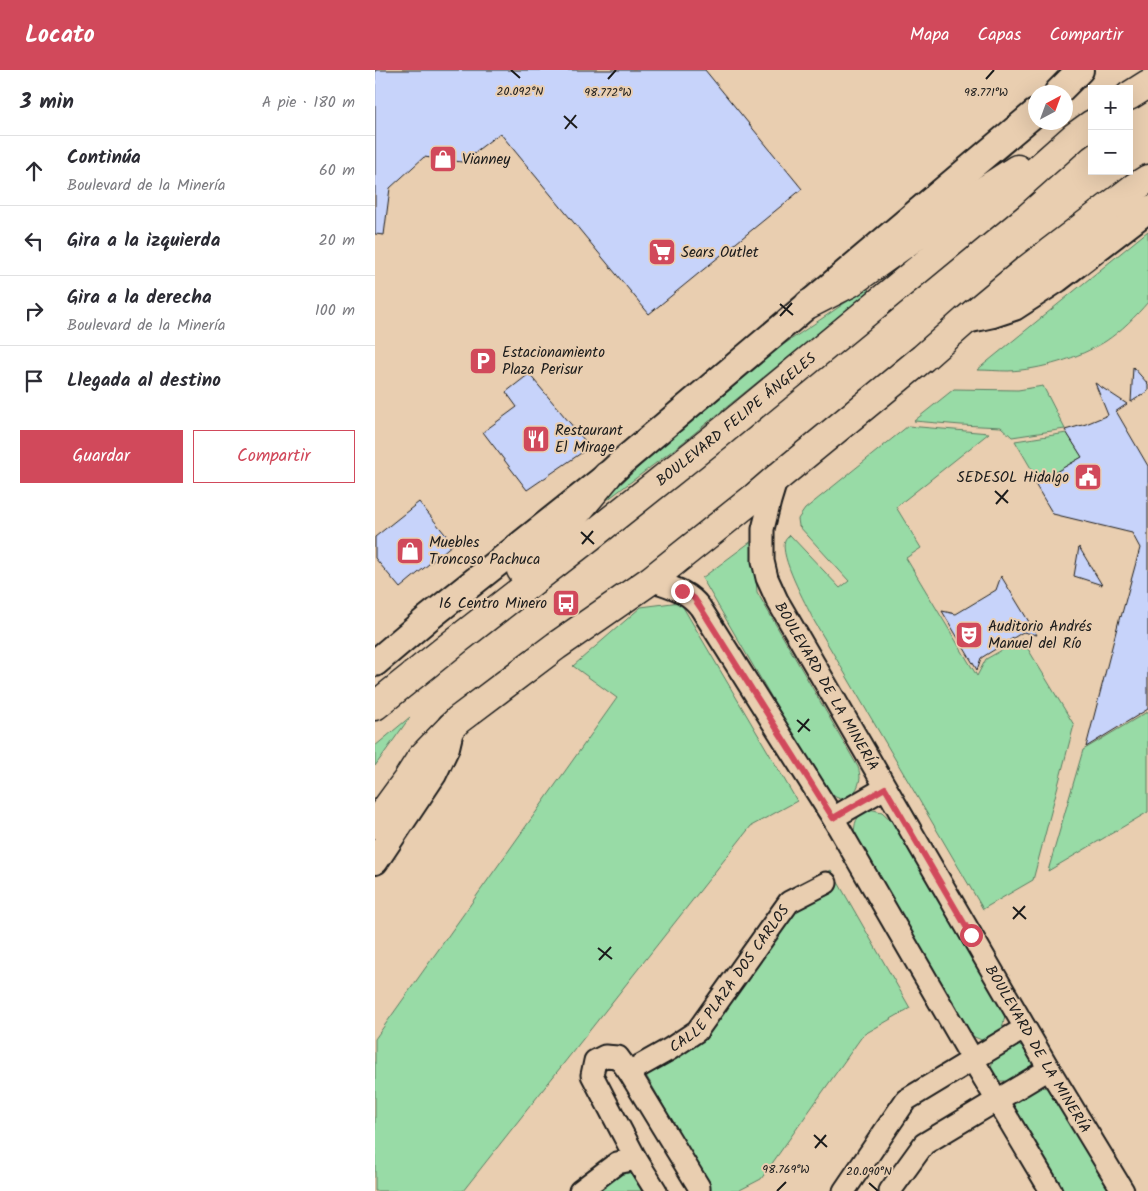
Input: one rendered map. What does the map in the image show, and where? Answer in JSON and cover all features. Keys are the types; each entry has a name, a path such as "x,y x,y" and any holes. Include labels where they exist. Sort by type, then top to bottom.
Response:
{"highway":[{"path":"1133,93 1148,84"},
{"path":"809,304 850,283 937,221 1022,166 1083,131"},
{"name":"BOULEVARD FELIPE ÁNGELES","path":"375,706 726,428 1010,194 1083,131"},
{"path":"375,824 421,758 451,726 556,646 651,580 755,497 1025,271 1148,179"},
{"path":"456,641 495,594 551,542 607,476"}],"main road":[{"path":"1065,85 1080,70"},
{"path":"375,663 607,476 1028,119"},
{"path":"966,320 1014,307 1057,279 1148,209"},
{"path":"375,861 433,774 446,747 451,726"}],"street":[{"name":"BOULEVARD DE LA MINERÍA","path":"777,478 763,529 763,561 767,578 777,600 1049,1069 1123,1191"},
{"path":"651,580 682,591 694,598 833,818 1051,1191"},
{"path":"833,818 885,788"},
{"name":"CALLE PLAZA DOS CARLOS","path":"629,1072 697,1031 789,902 826,883"},
{"path":"844,1191 906,1100 1025,1028"},
{"path":"656,1191 636,1159 592,1075 595,1061 605,1056 618,1057 629,1072 699,1187 699,1191"},
{"path":"890,1191 924,1144 1049,1069"},
{"path":"580,1191 617,1163 636,1159"}],"green space":[{"path":"1148,231 1148,302 1117,333 1084,353 1046,366 1008,371 977,370"},
{"path":"867,288 870,291 681,444 607,500 604,499 674,435 777,349"},
{"path":"1043,386 1065,429 1012,437 1001,427 914,421 954,389 1018,390"},
{"path":"908,426 989,433 896,507 921,548 906,558 977,676 986,659 1022,639 1074,725 1033,880 983,909 813,619 789,568 784,548 785,540 790,535 840,588 849,581 799,526 798,519 805,509"},
{"path":"1067,433 1082,457 1039,482 1015,441"},
{"path":"753,540 757,592 858,767 860,778 855,792 850,797 838,798 825,789 702,578"},
{"path":"680,602 797,801 751,826 463,1191 375,1191 375,1039 617,698 573,666 641,607"},
{"path":"1147,712 1148,812 1048,871 1083,750"},
{"path":"410,717 375,766 375,746"},
{"path":"869,809 882,812 894,823 1000,1002 1005,1015 1002,1030 984,1041 972,1036 965,1027 854,834 857,819"},
{"path":"831,870 910,1008 863,1035 761,1179 738,1191 712,1191 638,1061 701,1020 784,900"},
{"path":"1022,1045 1029,1050 1033,1057 1032,1065 1007,1081 999,1081 990,1071 993,1060 1013,1046"},
{"path":"1038,1086 1047,1088 1052,1093 1111,1191 1058,1191 1012,1109 1014,1101"},
{"path":"630,1169 642,1191 593,1191"}],"building":[{"name":"Sears Outlet","path":"375,70 705,70 802,189 649,314 500,133 462,162 424,157 390,188 384,235 375,234"},
{"path":"1133,367 1148,384 1148,391 1131,402"},
{"name":"Restaurant El Mirage","path":"529,374 590,447 527,490 483,432 517,407 506,392"},
{"path":"1095,383 1127,404 1116,411 1148,466 1148,709 1086,747 1140,548 1132,533 1053,514 1035,484 1082,457 1065,430 1108,415"},
{"name":"Muebles Troncoso Pachuca","path":"419,502 453,544 400,588 375,558 375,537"},
{"path":"1079,547 1102,585 1074,576"},
{"path":"1001,576 1037,635 1023,632 981,658 977,670 942,611 956,614 996,590"}],"place":[{"name":"Vianney","path":"443,159"},
{"name":"Sears Outlet","path":"662,252"},
{"name":"Estacionamiento Plaza Perisur","path":"483,361"},
{"name":"Restaurant El Mirage","path":"536,439"},
{"name":"SEDESOL Hidalgo","path":"1088,477"},
{"name":"Muebles Troncoso Pachuca","path":"410,551"},
{"name":"16 Centro Minero","path":"566,603"},
{"name":"Auditorio Andrés Manuel del Río","path":"969,635"}],"route":[{"path":"682,591 694,598 700,607 833,818 885,788 971,935"}]}
